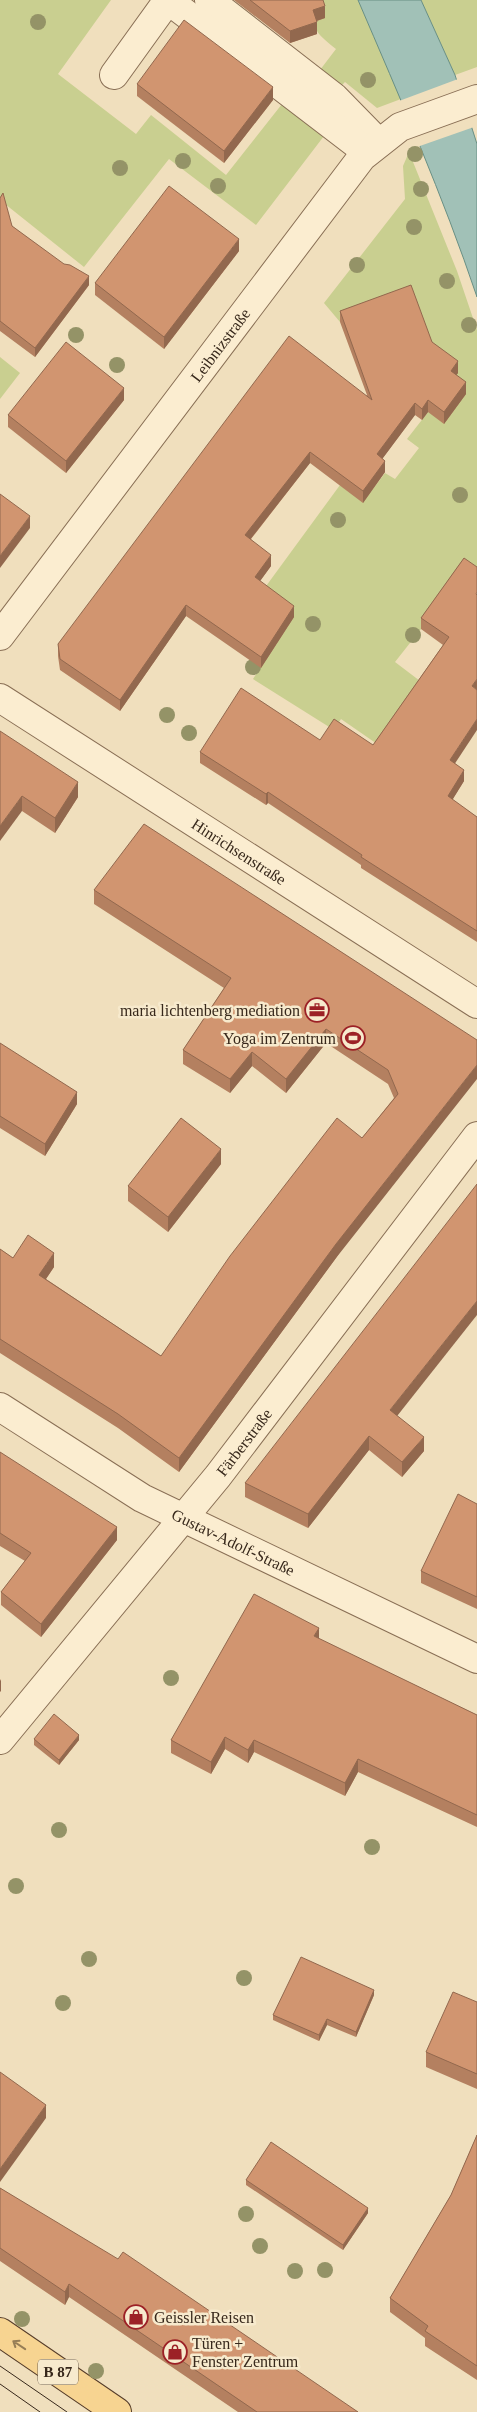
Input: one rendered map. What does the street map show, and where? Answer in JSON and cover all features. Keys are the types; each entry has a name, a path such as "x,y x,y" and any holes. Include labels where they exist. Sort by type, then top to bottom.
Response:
{"main road":[{"name":"B 87","path":"0,2332 117,2412"}],"street":[{"path":"114,75 168,0 382,141"},
{"path":"209,0 334,97 382,141"},
{"path":"382,141 477,99"},
{"name":"Leibnizstraße","path":"0,636 382,141"},
{"name":"Hinrichsenstraße","path":"0,698 477,1004"},
{"name":"Färberstraße","path":"0,1740 218,1476 477,1136"},
{"name":"Gustav-Adolf-Straße","path":"0,1407 142,1498 184,1516 477,1659"}],"green space":[{"path":"0,0 111,0 58,74 136,134 151,115 226,175 282,104 324,136 256,225 169,159 84,267 0,200"},
{"path":"319,0 358,0 401,99 377,108 345,82 340,87 320,70 336,49 316,29 315,18"},
{"path":"421,0 477,0 477,67 455,75"},
{"path":"409,152 457,271 477,330 477,578 421,629 395,662 424,684 380,746 341,719 334,730 253,679 293,617 261,593 340,485 363,502 385,473 395,479 419,448 407,439 428,412 432,353 411,297 340,322 324,303 405,199 403,166"},
{"path":"0,357 20,373 0,399"}],"water":[{"path":"358,0 421,0 455,75 477,144 477,297 435,184"}],"pier":[{"path":"458,79 474,127 417,147 399,101"}],"building":[{"path":"250,0 323,0 325,6 313,10 317,22 290,31"},
{"path":"184,20 273,87 224,151 137,84"},
{"path":"169,186 239,239 164,337 95,283"},
{"path":"3,193 12,226 64,264 70,265 89,276 35,348 0,321 0,198"},
{"path":"411,285 432,342 458,361 451,371 466,382 444,412 428,400 422,409 415,403 377,454 385,461 363,491 310,452 245,535 271,555 255,577 294,606 261,657 186,605 120,700 60,659 58,644 289,336 372,400 340,311"},
{"path":"66,342 124,388 66,461 8,415"},
{"path":"0,494 30,516 0,556"},
{"path":"464,558 477,567 477,679 472,686 477,690 477,719 450,760 464,770 448,796 477,817 477,931 361,857 362,855 268,792 266,794 200,752 241,688 320,740 334,719 373,745 449,637 421,618"},
{"path":"0,731 78,782 55,818 22,796 0,826"},
{"path":"144,824 477,1040 477,1065 336,1244 179,1458 118,1414 0,1339 0,1249 13,1258 28,1235 54,1253 39,1275 161,1356 230,1256 337,1118 362,1138 398,1094 388,1070 326,1029 286,1079 252,1052 230,1079 183,1050 231,978 94,890"},
{"path":"0,1043 77,1092 45,1144 0,1116"},
{"path":"181,1118 221,1149 168,1217 128,1186"},
{"path":"477,1184 477,1301 390,1410 424,1437 402,1462 369,1436 308,1514 245,1483"},
{"path":"0,1452 117,1527 41,1624 1,1592 31,1553 0,1533"},
{"path":"458,1494 477,1504 477,1597 421,1571"},
{"path":"254,1594 319,1628 314,1636 477,1715 477,1815 358,1759 345,1783 254,1740 248,1750 225,1737 211,1762 171,1740"},
{"path":"54,1714 79,1735 59,1760 34,1739"},
{"path":"301,1957 374,1990 356,2032 327,2019 319,2035 273,2015"},
{"path":"453,1992 477,2002 477,2074 426,2052"},
{"path":"0,2072 46,2105 0,2169"},
{"path":"477,2135 477,2366 425,2331 428,2326 390,2298 451,2195"},
{"path":"271,2142 368,2208 343,2245 246,2180"},
{"path":"0,2188 118,2259 123,2252 358,2412 257,2412 69,2284 65,2292 0,2248"}],"tram line":[{"path":"0,2366 67,2412"},
{"path":"0,2384 40,2412"}],"place":[{"name":"maria lichtenberg mediation","path":"317,1010"},
{"name":"Yoga im Zentrum","path":"353,1038"},
{"name":"Geissler Reisen","path":"136,2317"},
{"name":"Türen + Fenster Zentrum","path":"175,2352"}]}
